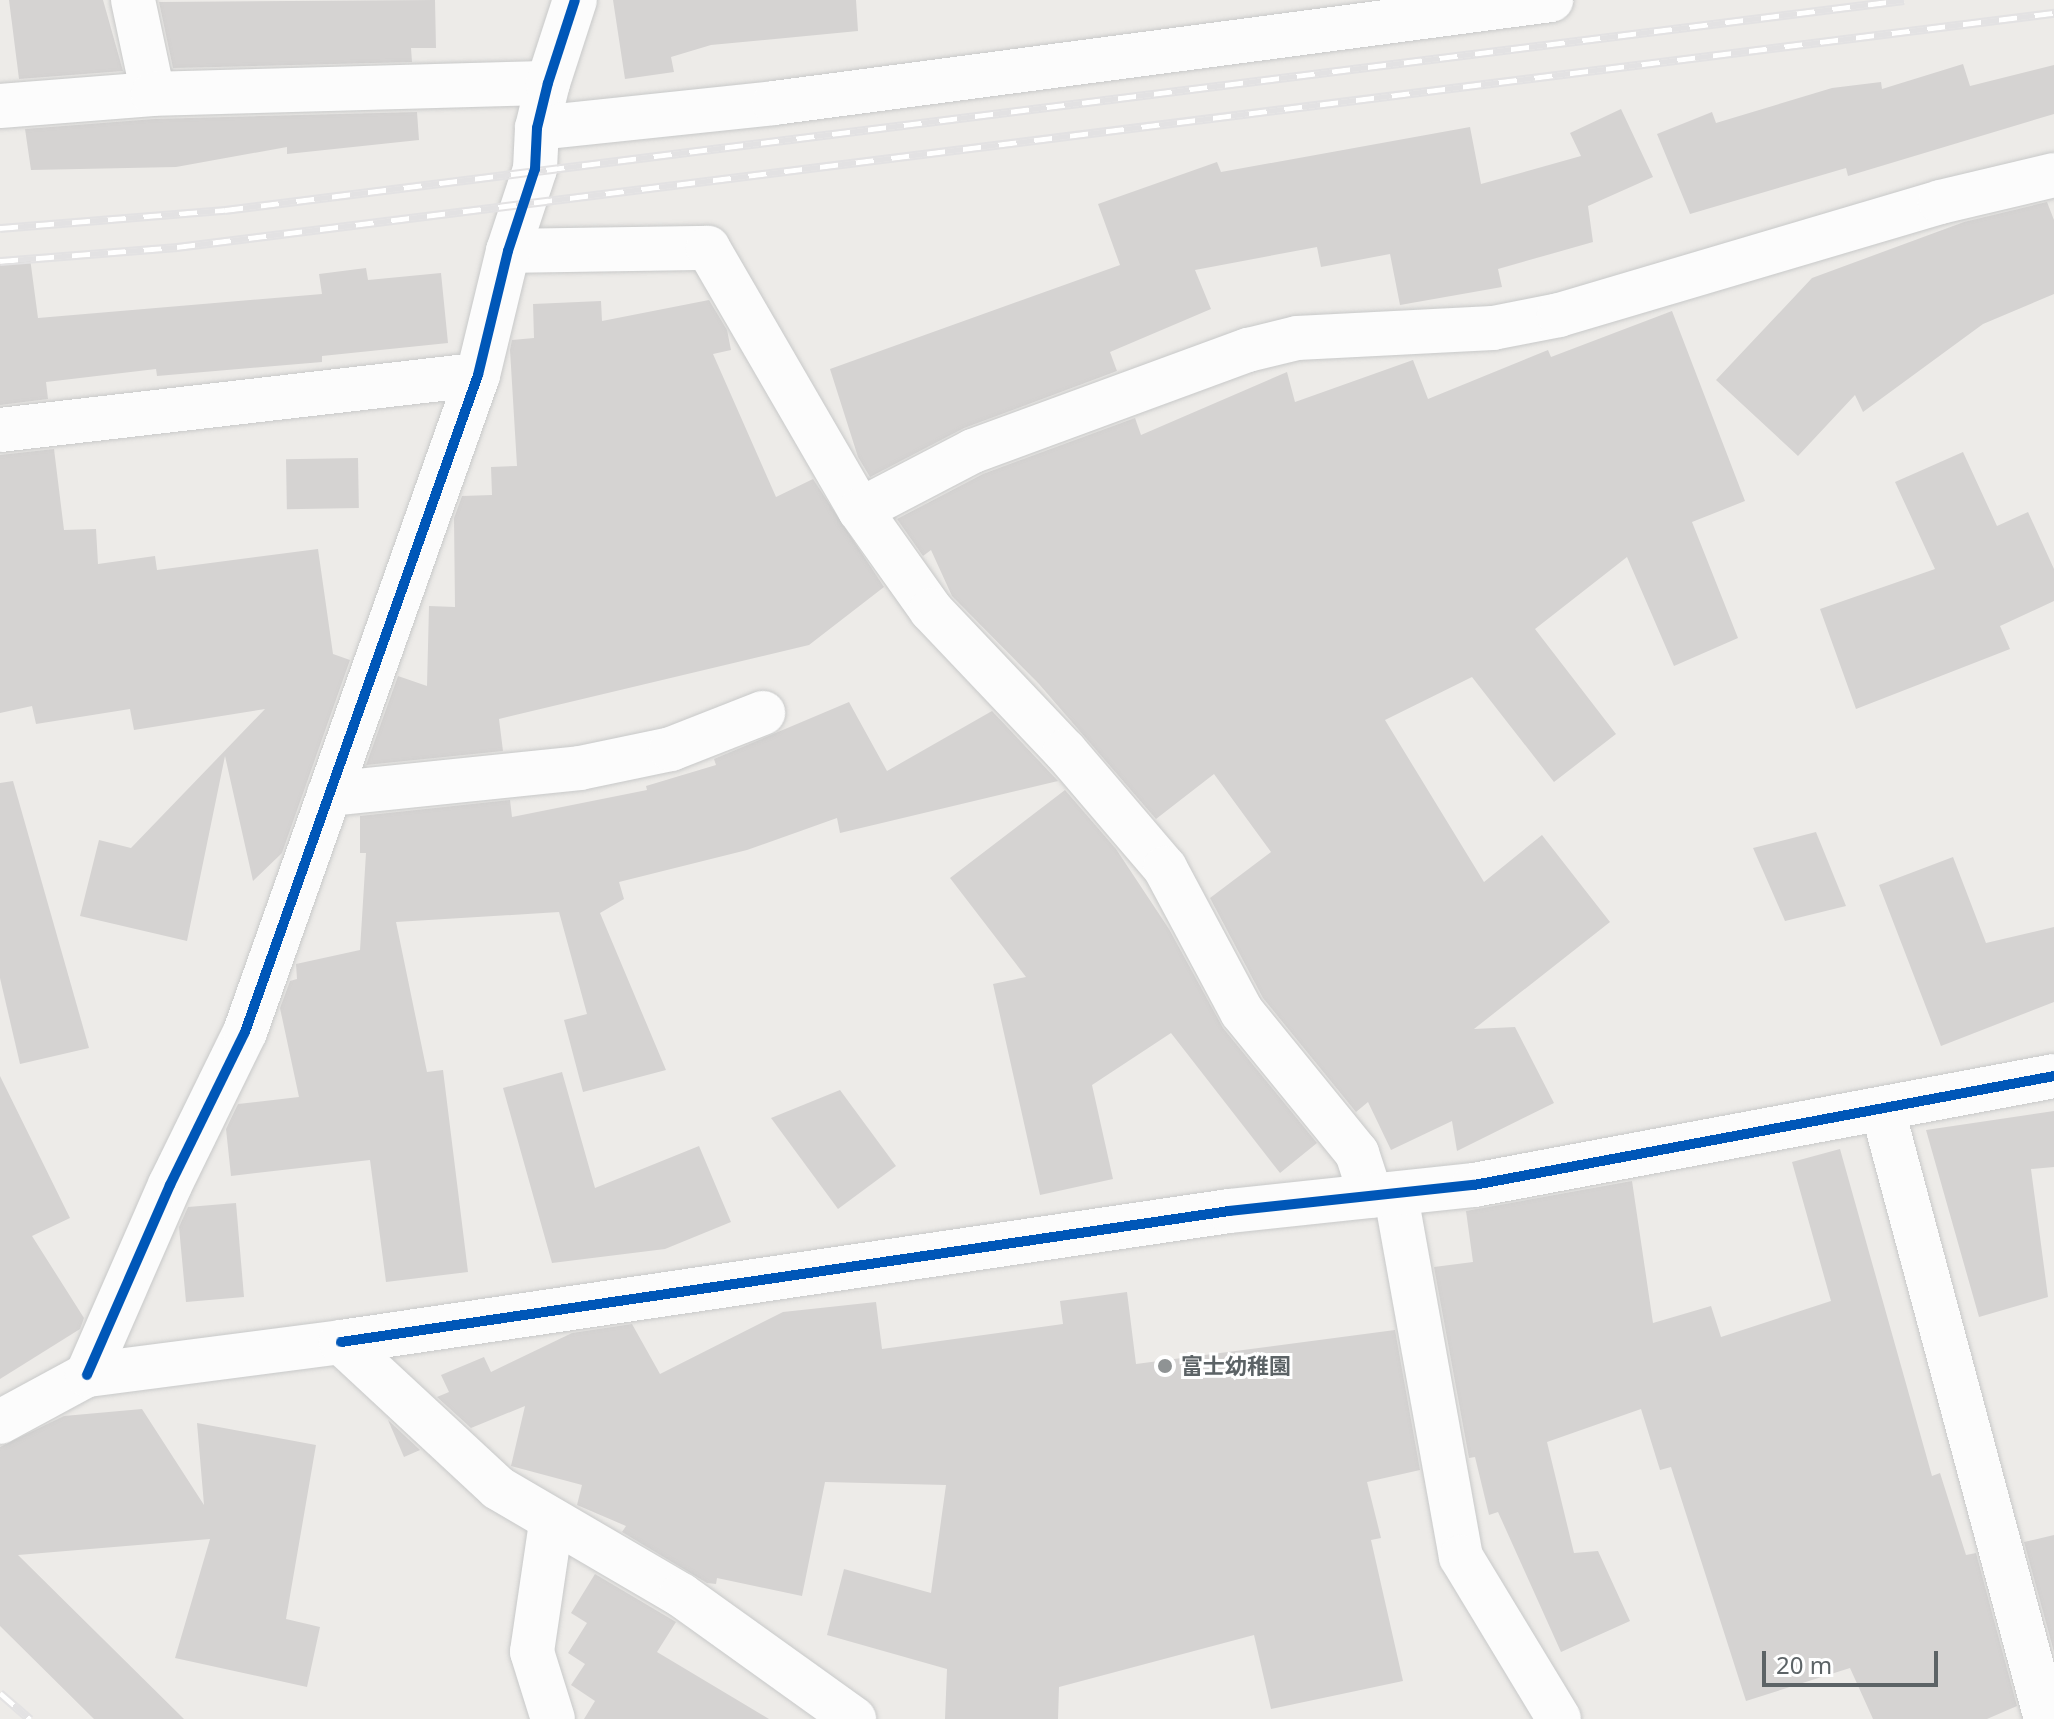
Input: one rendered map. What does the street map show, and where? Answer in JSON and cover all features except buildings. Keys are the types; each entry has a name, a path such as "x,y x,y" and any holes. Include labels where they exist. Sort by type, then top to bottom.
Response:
{"street":[{"path":"133,0 153,94"},
{"path":"87,1375 170,1185 245,1032 478,375 508,251 535,169 537,128 548,83 575,0"},
{"path":"537,128 820,97 1551,0"},
{"path":"0,106 153,94 548,83"},
{"path":"860,510 973,451 1248,350 1313,337 1493,328 1559,315 1940,202 2054,175"},
{"path":"508,251 708,248 860,510 931,610 1065,751 1165,868 1242,1012 1357,1153 1383,1196 1410,1296 1461,1557 1559,1719"},
{"path":"0,430 478,375"},
{"path":"329,794 580,768 671,749 763,713"},
{"path":"0,1422 87,1375 341,1342 1214,1214 1383,1196 1776,1125 1883,1111 2054,1076"},
{"path":"1883,1111 2046,1719"},
{"path":"341,1342 498,1488 551,1523 681,1595 854,1719"},
{"path":"551,1523 532,1652 553,1719"}],"railway":[{"path":"0,228 225,210 1904,0"},
{"path":"0,261 177,247 2054,13"},
{"path":"0,1693 30,1719"}],"cycle path":[{"path":"87,1375 170,1185 245,1032 478,375 508,251 535,169 537,128 548,83 575,0"},
{"path":"341,1342 1229,1211 1474,1185 2054,1076"}],"place":[{"name":"富士幼稚園","path":"1165,1366"}]}
